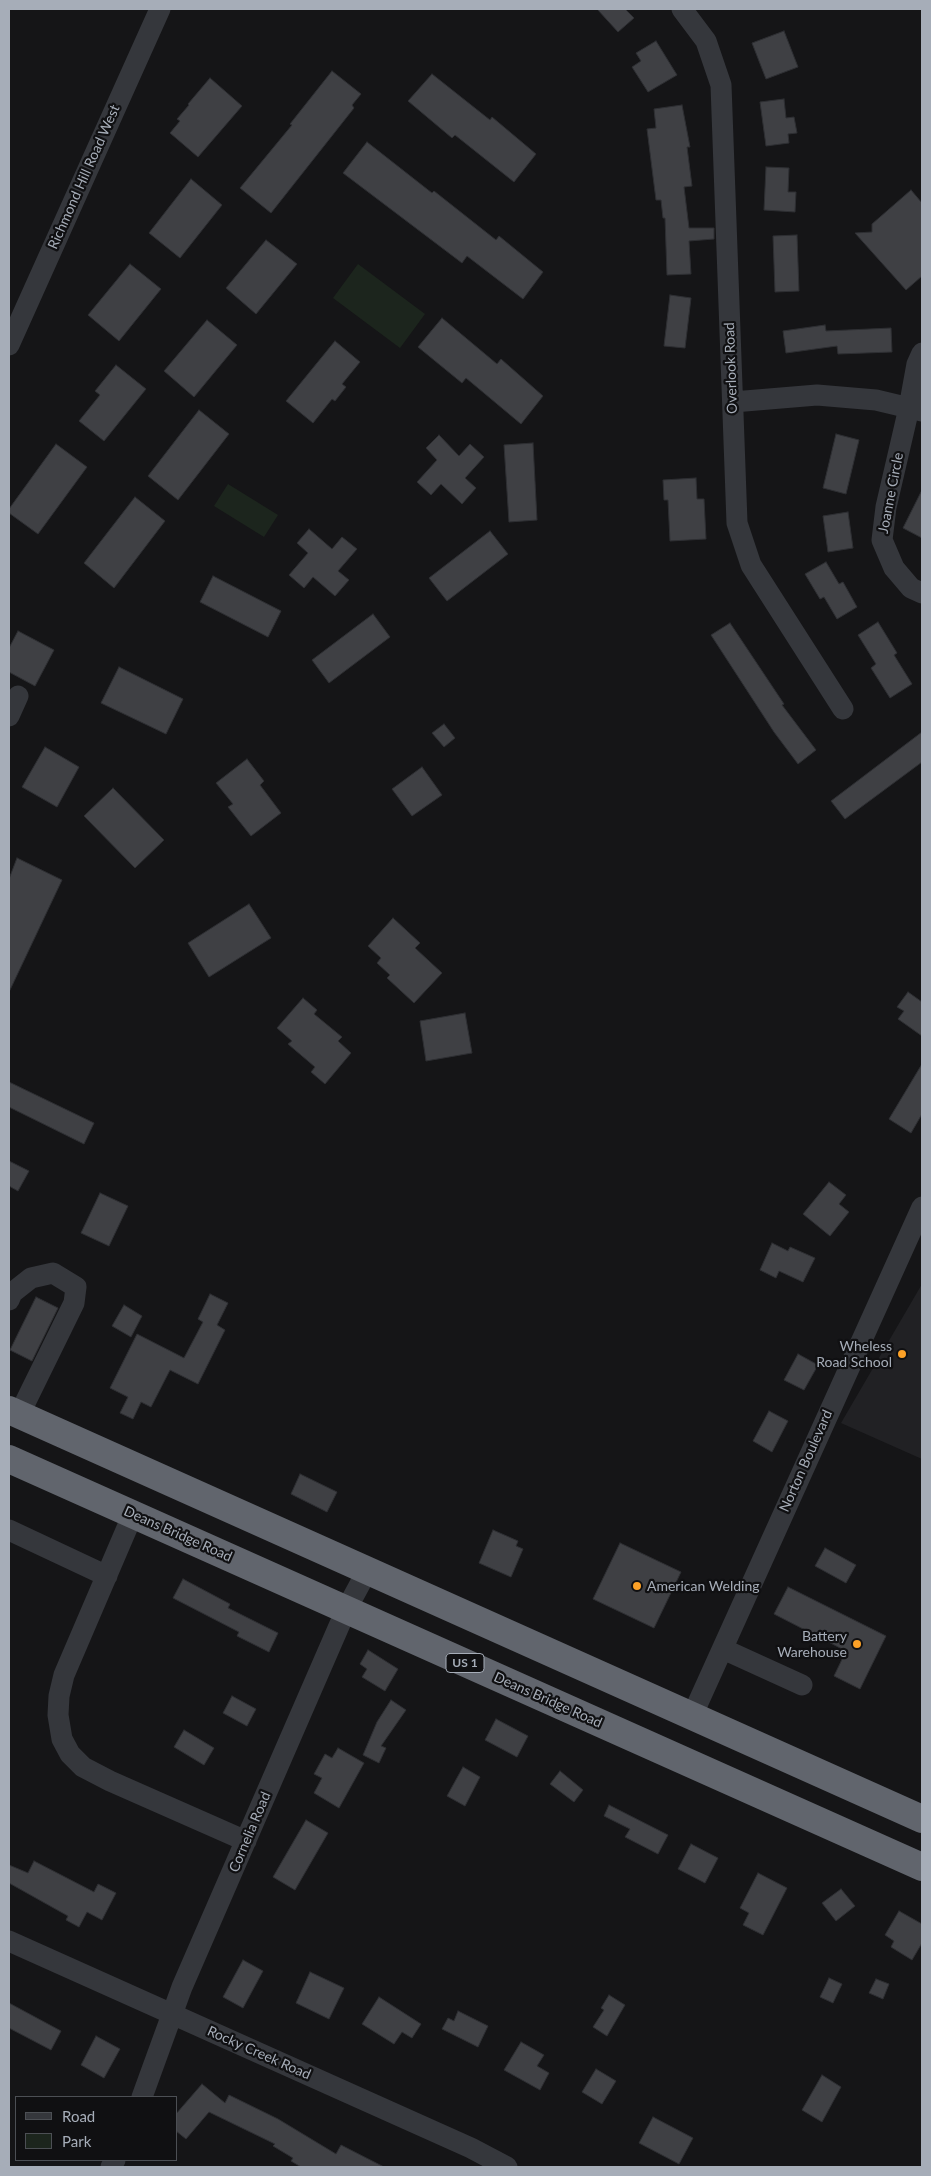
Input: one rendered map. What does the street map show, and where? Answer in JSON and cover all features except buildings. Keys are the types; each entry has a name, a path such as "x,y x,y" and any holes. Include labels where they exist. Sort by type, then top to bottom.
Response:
{"highway":[{"path":"14,1413 922,1818"},
{"name":"Deans Bridge Road","path":"9,1458 922,1867"}],"street":[{"name":"Richmond Hill Road West","path":"9,345 160,9"},
{"name":"Overlook Road","path":"682,9 706,40 721,85 737,523 751,565 843,708"},
{"name":"Joanne Circle","path":"922,353 917,364 916,410 886,507 882,540 894,568 911,588 922,592"},
{"path":"732,402 817,395 876,400 916,410"},
{"path":"9,716 18,696"},
{"name":"Norton Boulevard","path":"692,1716 922,1207"},
{"path":"9,1300 12,1293 31,1278 53,1273 76,1287 74,1303 14,1413"},
{"path":"134,1514 64,1675 59,1696 58,1716 62,1739 70,1754 83,1767 110,1781 246,1841"},
{"path":"9,1530 107,1576"},
{"name":"Cornelia Road","path":"142,2096 172,2014 246,1841 346,1610 367,1571"},
{"path":"723,1648 802,1685"},
{"name":"Rocky Creek Road","path":"9,1941 462,2144 507,2167"}],"shaded area":[{"name":"Wheless Road School","path":"922,1284 922,1459 841,1423"}],"green space":[{"path":"358,264 425,314 400,348 333,298"},
{"path":"228,484 278,515 264,537 214,506"}],"place":[{"name":"Wheless Road School","path":"902,1354"},
{"name":"American Welding","path":"637,1586"},
{"name":"Battery Warehouse","path":"857,1644"}]}
